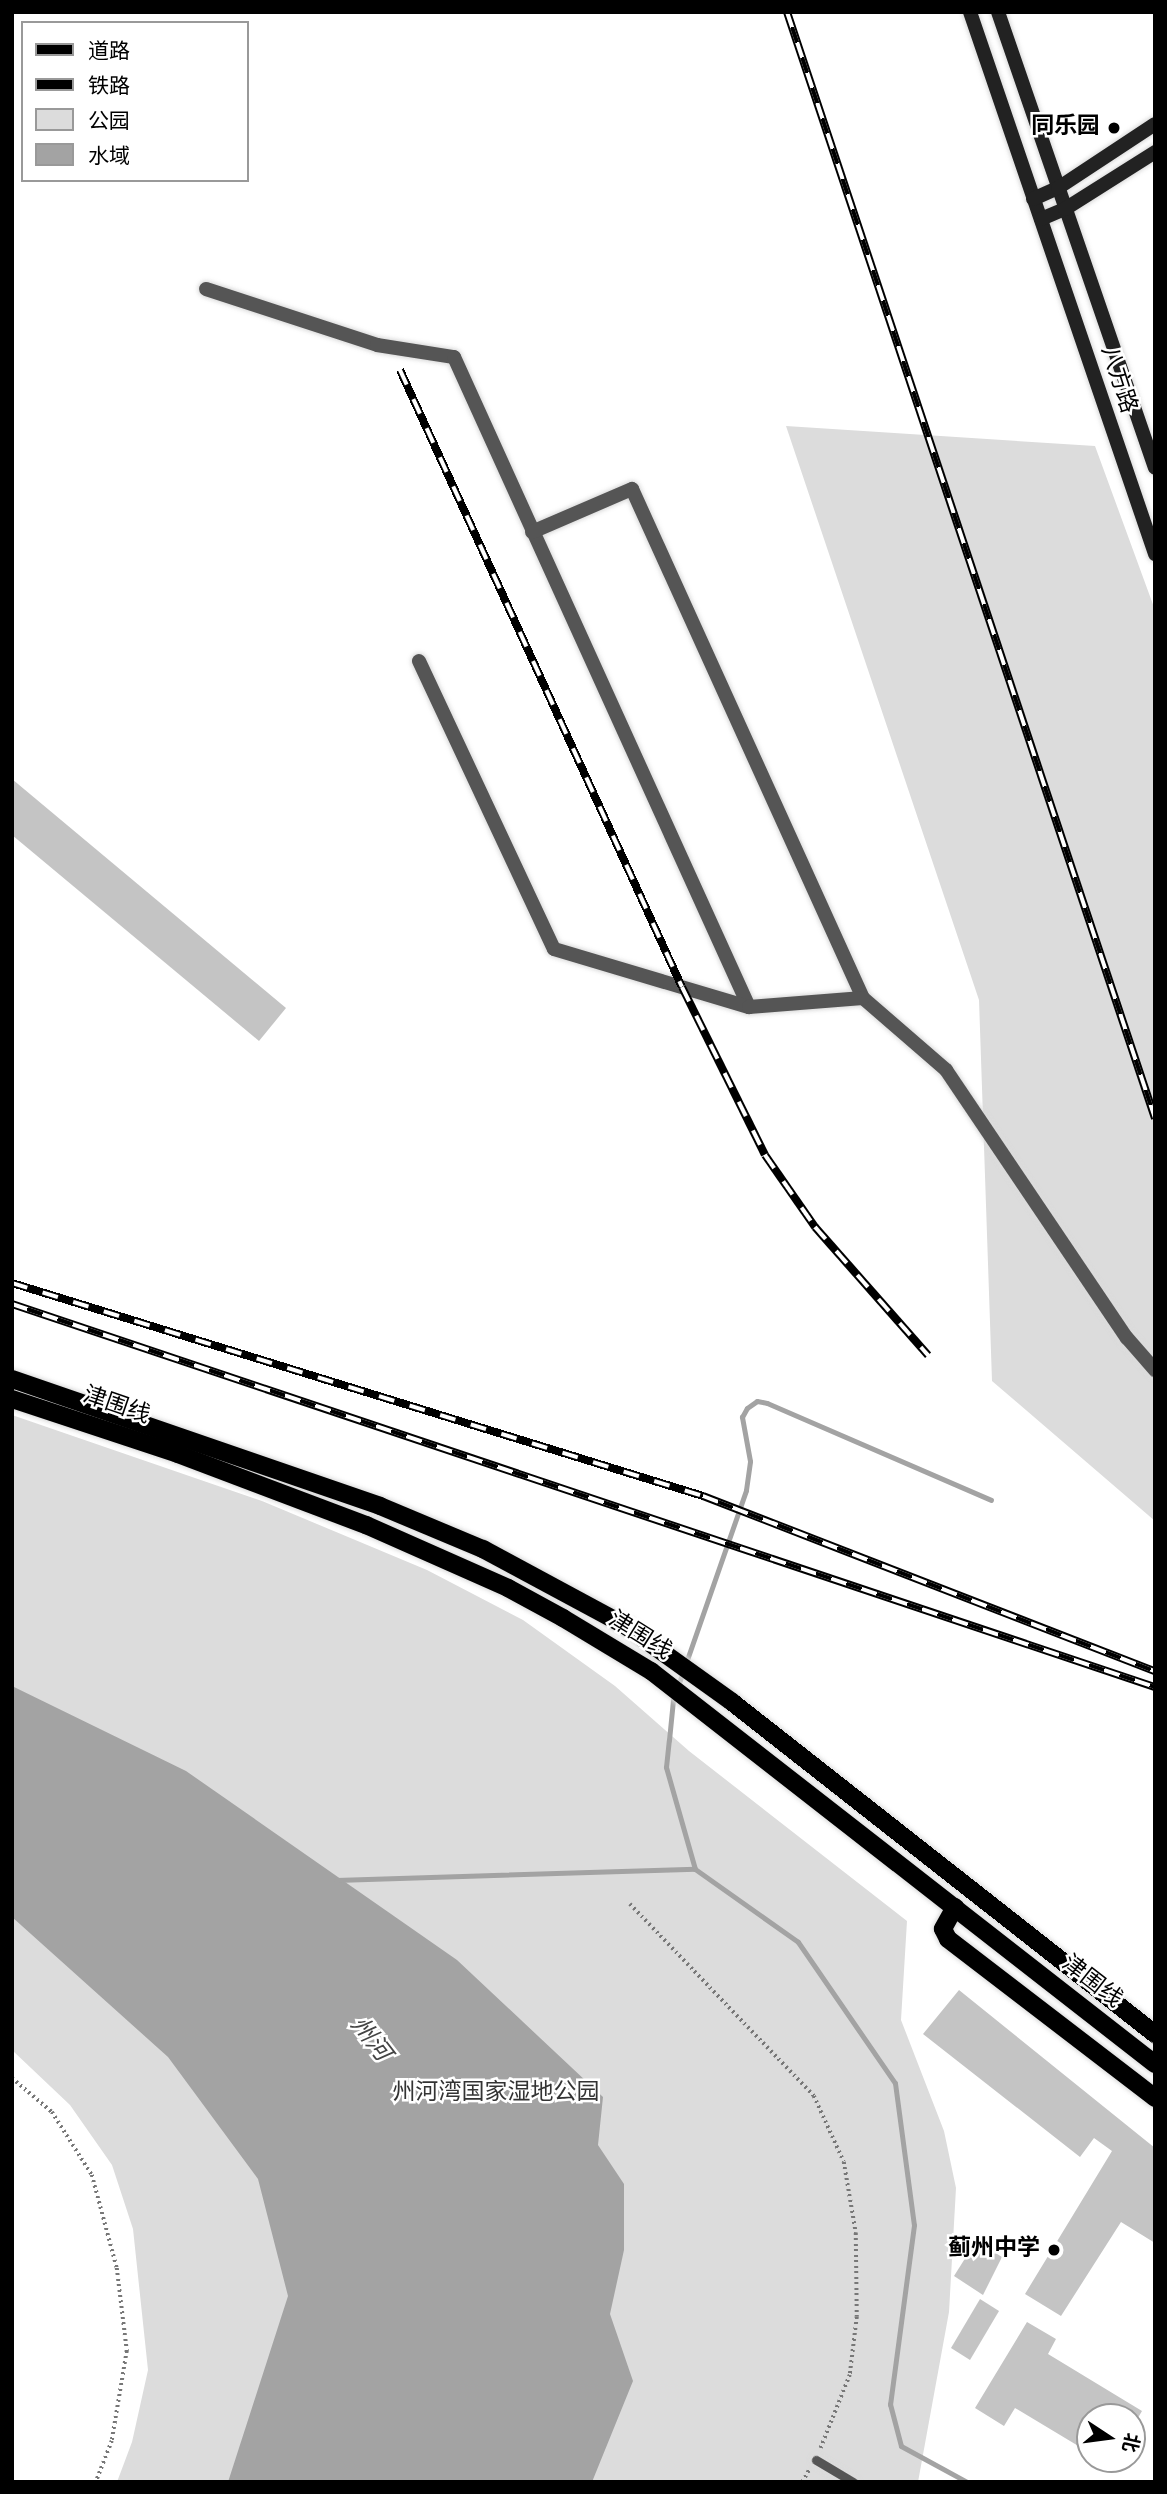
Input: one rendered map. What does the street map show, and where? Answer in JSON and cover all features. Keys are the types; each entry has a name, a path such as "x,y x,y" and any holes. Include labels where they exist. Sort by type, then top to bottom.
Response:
{"main road":[{"name":"八方路","path":"970,12 1155,554"},
{"name":"八方路","path":"998,12 1155,468"},
{"path":"1034,199 1058,188 1155,124"},
{"path":"1041,219 1065,209 1155,152"},
{"name":"津围线","path":"12,1379 380,1506 549,1582 659,1648 1155,2034"},
{"name":"津围线","path":"12,1399 178,1454 439,1556 508,1588 651,1671 1155,2064"},
{"path":"954,1907 943,1929 948,1939 1155,2098"}],"street":[{"path":"206,289 377,345 454,357 749,1007"},
{"path":"532,532 632,489 863,998 946,1070 1127,1338 1155,1370"},
{"path":"419,661 554,949 749,1007 863,998"}],"lane":[{"path":"816,2460 853,2482"}],"path":[{"path":"630,1903 814,2096 844,2162 856,2233 857,2318 850,2375 816,2460 802,2482"},
{"path":"12,2078 52,2112 92,2175 117,2268 127,2351 112,2441 96,2482"}],"green space":[{"path":"786,426 1095,446 1155,610 1155,1521 992,1381 979,1000"},
{"name":"州河湾国家湿地公园","path":"12,1415 262,1501 427,1570 523,1620 615,1686 689,1751 907,1921 901,2020 944,2131 956,2188 949,2312 918,2482 117,2482 132,2442 148,2370 133,2229 112,2165 70,2105 12,2050"}],"water":[{"name":"州河","path":"12,1686 186,1771 457,1960 603,2097 598,2145 624,2184 624,2250 610,2314 633,2381 592,2482 228,2482 288,2296 258,2179 168,2057 12,1917"}],"building":[{"path":"12,779 286,1008 259,1041 12,835"},
{"path":"959,1990 1155,2148 1155,2243 1121,2222 1061,2316 1025,2294 1112,2151 1094,2138 1080,2157 923,2034"},
{"path":"976,2241 1002,2257 983,2295 954,2276"},
{"path":"980,2299 999,2311 970,2360 951,2348"},
{"path":"1027,2322 1056,2339 1048,2354 1129,2403 1076,2403 1076,2445 1015,2408 1004,2426 975,2408"}],"waterway":[{"path":"695,1869 666,1767 673,1700 746,1490 750,1461 742,1417 747,1408 757,1401 767,1403 991,1500"},
{"path":"336,1880 695,1869 798,1942 895,2083 914,2225 890,2404 901,2446 967,2482"}],"railway":[{"path":"787,12 1155,1118"},
{"path":"400,370 682,987 765,1155 815,1227 928,1355"},
{"path":"12,1283 703,1496 1155,1671"},
{"path":"12,1304 1155,1687"}],"place":[{"name":"同乐园","path":"1114,128"},
{"name":"蓟州中学","path":"1054,2250"}]}
